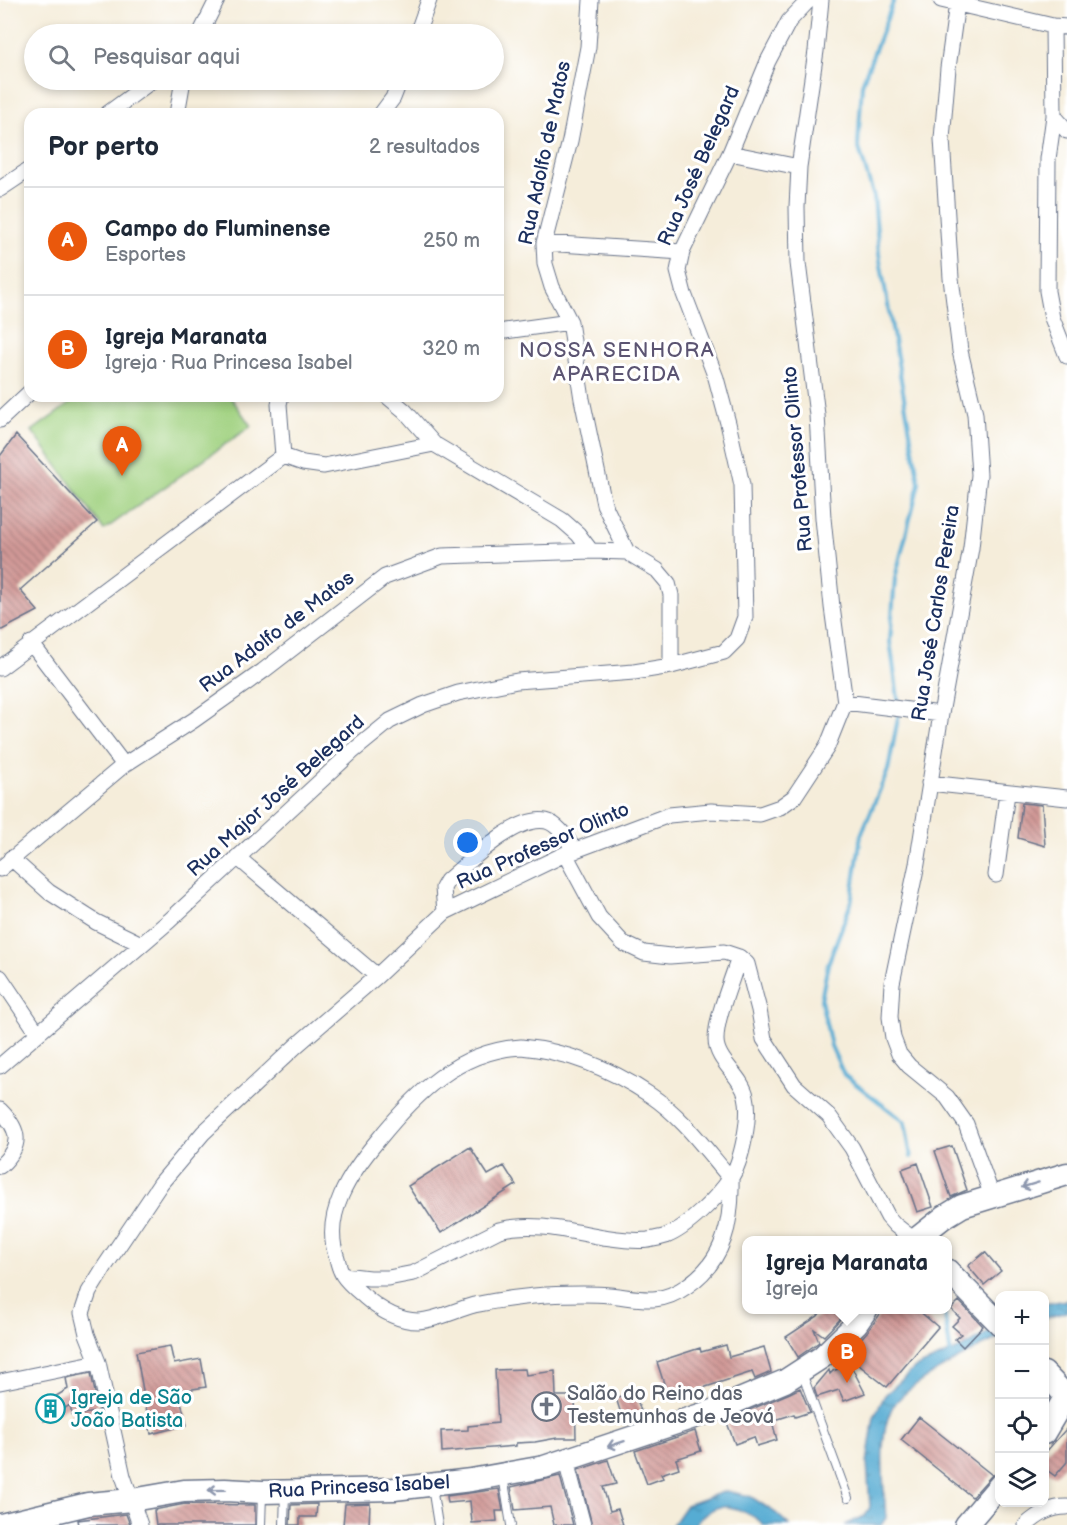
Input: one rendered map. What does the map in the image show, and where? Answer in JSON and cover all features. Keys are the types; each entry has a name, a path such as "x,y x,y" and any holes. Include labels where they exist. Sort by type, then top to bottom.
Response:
{"main road":[{"path":"920,1236 962,1206 1067,1174"},
{"path":"935,1236 962,1206"},
{"path":"952,1275 994,1318"},
{"name":"Rua Princesa Isabel","path":"1,1525 56,1515 88,1504 132,1500 184,1491 285,1492 394,1489 432,1486 566,1461 718,1409 785,1381 801,1372 842,1339 863,1314"},
{"path":"1049,1378 1066,1397 1049,1425"},
{"path":"1049,1430 1067,1420"},
{"path":"966,1525 995,1490"}],"street":[{"path":"205,24 217,0"},
{"path":"421,24 429,0"},
{"name":"Rua Adolfo de Matos","path":"591,0 588,47 570,141 544,243 545,264 552,287 570,322 582,399 604,504 627,552"},
{"name":"Rua José Belegard","path":"670,666 724,652 737,639 745,617 742,484 716,378 684,294 678,271 682,252 730,153 768,61 789,21 808,0"},
{"name":"Rua Professor Olinto","path":"140,1525 123,1476 98,1362 87,1335 82,1312 89,1292 161,1183 203,1133 445,912 570,853 669,815 711,811 760,814 780,807 794,797 827,747 845,702 832,607 823,518 817,416 798,263 797,207 799,167 821,0"},
{"path":"941,0 1060,27 1054,116 1048,159 1047,291 1052,318 1067,356"},
{"name":"Rua José Carlos Pereira","path":"957,3 948,68 942,140 951,278 960,351 975,414 979,475 971,548 929,783 917,864 892,983 890,1017 893,1038 899,1054 909,1066 934,1085 956,1108 966,1124 992,1196"},
{"path":"115,108 139,90"},
{"path":"178,108 181,90"},
{"path":"386,108 396,90"},
{"path":"1054,116 1067,131"},
{"path":"730,153 799,167"},
{"path":"0,189 24,173"},
{"path":"544,243 682,252"},
{"path":"505,331 570,322"},
{"path":"0,420 24,398"},
{"path":"280,402 283,456"},
{"path":"394,402 434,444 562,520 578,534 591,551"},
{"path":"283,456 303,463 324,465 434,444"},
{"path":"0,668 283,456"},
{"name":"Rua Adolfo de Matos","path":"6,864 124,765 194,720 254,677 385,577 442,556 627,552 657,570 668,582 671,595 670,666"},
{"path":"31,643 124,765"},
{"name":"Rua Major José Belegard","path":"0,1066 198,895 352,752 390,721 423,705 458,693 517,681 634,672 670,666"},
{"path":"845,702 941,714"},
{"path":"929,783 1067,798"},
{"path":"996,875 1007,793"},
{"path":"445,912 443,888 447,880 497,840 524,824 546,821 556,826 599,917 623,943 644,953 670,956 724,952 739,957 747,964 764,1039 794,1085 829,1116 852,1148 888,1217 910,1236"},
{"path":"237,857 377,976"},
{"path":"6,864 96,922 141,944"},
{"path":"731,1179 676,1117 651,1095 577,1057 541,1049 500,1048 475,1056 453,1068 419,1094 396,1117 345,1185 333,1218 332,1244 343,1275 379,1309 399,1318 417,1321 438,1318 472,1305 525,1297 608,1294 644,1300 668,1298 703,1274 717,1253 725,1235 730,1216 731,1179 743,1144 747,1112 746,1095 741,1082 729,1068 716,1043 718,1024 739,957"},
{"path":"0,976 37,1032"},
{"path":"0,1110 15,1130 16,1139 15,1148 10,1157 0,1166"},
{"path":"343,1275 388,1278 414,1273 499,1230 514,1226 533,1226 616,1239 644,1240 666,1236 688,1223 731,1179"},
{"path":"0,1382 98,1362"},
{"path":"566,1461 583,1525"},
{"path":"1026,1525 1038,1514 1056,1507 1067,1507"}],"lane":[{"path":"801,1372 848,1498"},
{"path":"502,1474 510,1525"},
{"path":"432,1486 438,1525"},
{"path":"261,1525 262,1492"},
{"path":"284,1525 285,1492"}],"green space":[{"path":"72,402 234,402 251,426 104,530 32,431"}],"water":[{"path":"1067,1300 1067,1312 1049,1317 1049,1303"},
{"path":"995,1328 995,1339 925,1379 899,1399 892,1408 884,1433 883,1447 886,1518 881,1525 845,1525 865,1516 870,1507 867,1463 874,1417 885,1395 915,1368 968,1345"},
{"path":"726,1491 750,1496 776,1513 789,1525 764,1525 742,1511 722,1507 710,1511 694,1525 672,1525 686,1505"}],"building":[{"path":"16,435 97,522 20,590 38,611 0,631 0,456"},
{"path":"1022,803 1042,805 1045,846 1018,838"},
{"path":"952,1146 967,1190 951,1197 935,1151"},
{"path":"470,1147 488,1175 504,1166 516,1185 441,1233 408,1186"},
{"path":"918,1163 933,1207 917,1212 902,1169"},
{"path":"985,1252 1001,1271 984,1285 968,1266"},
{"path":"959,1301 983,1326 963,1347 955,1339 961,1334 952,1326 960,1318 952,1308"},
{"path":"819,1314 845,1314 824,1336 814,1329 819,1342 798,1357 786,1337"},
{"path":"880,1314 923,1314 938,1327 887,1387 846,1355"},
{"path":"726,1345 729,1357 764,1347 771,1372 755,1379 752,1372 669,1399 657,1362 700,1348 701,1352"},
{"path":"170,1346 174,1364 201,1359 206,1387 178,1391 187,1425 151,1434 136,1352"},
{"path":"850,1364 865,1393 844,1401 839,1390 817,1397 814,1388 829,1370 830,1374"},
{"path":"525,1369 526,1375 555,1371 556,1396 575,1396 576,1438 557,1438 516,1443 516,1446 442,1452 441,1431 468,1430 468,1426 498,1423 495,1370"},
{"path":"91,1373 99,1412 72,1415 70,1405 44,1421 36,1408 68,1389 66,1378"},
{"path":"800,1388 810,1412 772,1421 777,1440 757,1446 754,1437 735,1444 726,1420"},
{"path":"634,1391 642,1414 623,1420 616,1398"},
{"path":"919,1417 992,1475 972,1497 901,1440"},
{"path":"1067,1428 1067,1462 1055,1476 1049,1472 1049,1448"},
{"path":"695,1431 701,1451 676,1459 679,1468 661,1474 663,1478 647,1484 635,1451"},
{"path":"608,1460 616,1484 603,1487 610,1511 618,1509 623,1525 592,1525 578,1470"},
{"path":"560,1476 573,1525 554,1525 550,1507 515,1510 511,1487"},
{"path":"499,1489 503,1511 496,1511 497,1521 472,1523 470,1501 448,1503 447,1496"},
{"path":"370,1503 369,1525 343,1525 345,1504"},
{"path":"185,1504 255,1505 255,1525 156,1525 154,1510"},
{"path":"317,1504 316,1517 300,1517 300,1525 290,1525 291,1505"},
{"path":"126,1514 130,1525 79,1525 78,1520"}],"waterway":[{"path":"894,0 862,84 858,145 874,197 879,254 919,483 895,578 890,641 899,706"},
{"path":"899,713 888,770 861,835 851,903 828,964 821,1000 831,1046 844,1075 905,1122 911,1157"},
{"path":"945,1314 951,1356"}],"place":[{"name":"Campo do Fluminense","path":"122,476"},
{"name":"Igreja Maranata","path":"847,1383"},
{"name":"Salão do Reino das Testemunhas de Jeová","path":"546,1406"},
{"name":"Igreja de São João Batista","path":"50,1409"}],"district":[{"name":"NOSSA SENHORA APARECIDA","path":"617,362"}]}
